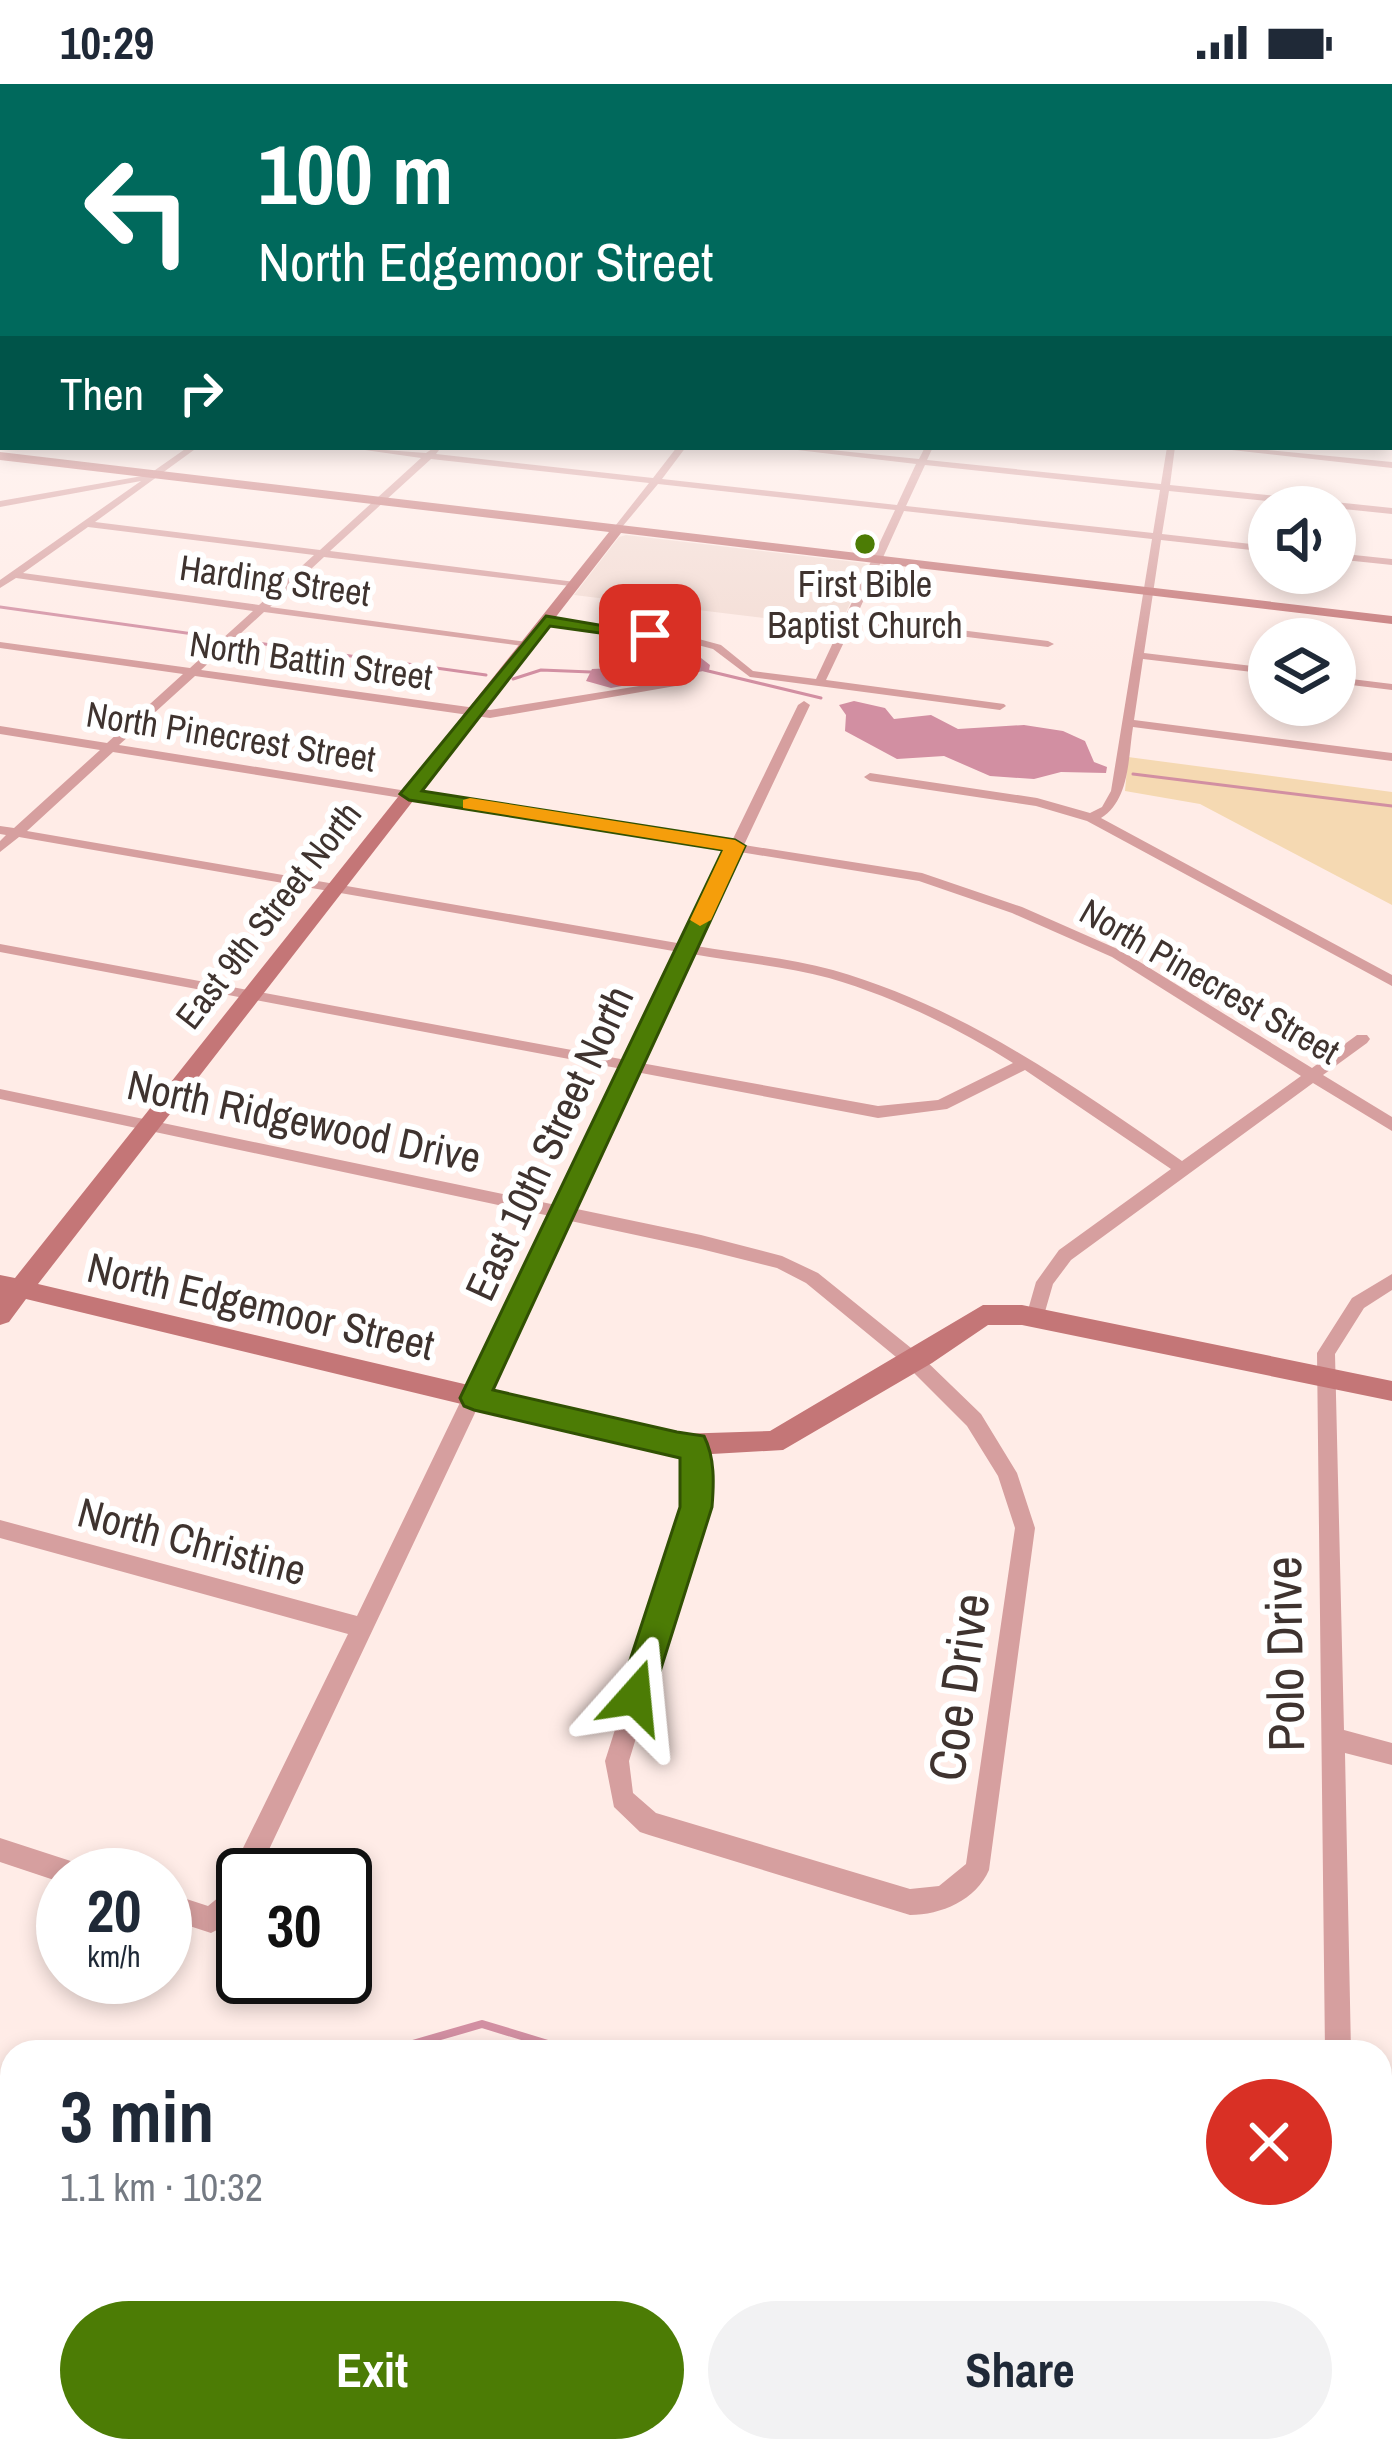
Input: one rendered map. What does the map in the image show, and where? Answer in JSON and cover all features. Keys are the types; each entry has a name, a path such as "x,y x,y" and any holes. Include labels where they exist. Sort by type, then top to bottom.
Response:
{"street":[{"path":"5,580 190,450"},
{"name":"East 9th Street North","path":"0,1315 10,1287 149,1126 680,450"},
{"path":"805,450 1392,511"},
{"path":"820,682 928,450"},
{"path":"1092,818 1114,801 1170,450"},
{"path":"1240,450 1392,465"},
{"path":"0,848 8,831 110,748 434,451 656,481 1248,547"},
{"path":"0,456 1392,620"},
{"path":"0,504 156,474"},
{"path":"86,524 574,585"},
{"path":"1356,558 1392,562"},
{"name":"Harding Street","path":"5,580 262,608 527,645"},
{"path":"850,619 1048,644"},
{"path":"546,621 695,641 717,647 741,671 1000,706"},
{"name":"North Battin Street","path":"0,645 503,715 683,682"},
{"path":"1137,655 1248,668"},
{"path":"1356,683 1392,687"},
{"name":"East 10th Street North","path":"257,1848 804,705"},
{"path":"1126,723 1392,757"},
{"name":"North Pinecrest Street","path":"0,730 922,877 1017,910 1117,954 1392,1125"},
{"path":"870,777 1037,802 1092,818 1392,981"},
{"path":"8,831 827,973 896,992 960,1022 1182,1169"},
{"path":"0,948 878,1112 940,1105 1026,1063"},
{"path":"1035,1317 1046,1282 1065,1255 1362,1039"},
{"name":"North Ridgewood Drive","path":"0,1094 782,1263 812,1278 914,1361"},
{"name":"Polo Drive","path":"1338,2040 1326,1353 1358,1303 1392,1281"},
{"name":"North Edgemoor Street","path":"10,1287 677,1445 774,1442 983,1315 1035,1317 1392,1391"},
{"name":"Coe Drive","path":"693,1444 699,1478 696,1507 623,1734 616,1781 622,1799 649,1823 800,1871 926,1903 959,1889 977,1870 1025,1528 1007,1473 974,1420 914,1361"},
{"name":"North Christine","path":"0,1528 364,1628"},
{"path":"1334,1739 1392,1754"},
{"path":"0,1850 36,1862"}],"shaded area":[{"path":"619,537 868,565 839,627 574,595"},
{"path":"680,657 701,658 710,665 709,670 611,688 586,681 592,669 636,667"},
{"path":"854,701 885,708 894,719 931,715 958,729 1024,725 1063,731 1085,741 1094,762 1107,767 1106,773 1061,772 1034,779 990,776 944,756 897,759 845,731 846,715 839,705"},
{"path":"1128,757 1392,792 1392,905 1200,804 1125,791"}],"waterway":[{"path":"0,607 486,675"},
{"path":"513,679 541,670 591,672"},
{"path":"704,670 821,698"},
{"path":"1133,774 1392,806"},
{"path":"427,2040 482,2024 535,2040"}],"slow traffic":[{"path":"470,804 735,846 700,920"}],"place":[{"name":"First Bible Baptist Church","path":"865,544"}],"route":[{"path":"635,1697 696,1507 699,1478 693,1444 677,1445 474,1398 735,846 409,794 546,621 650,635"}]}
